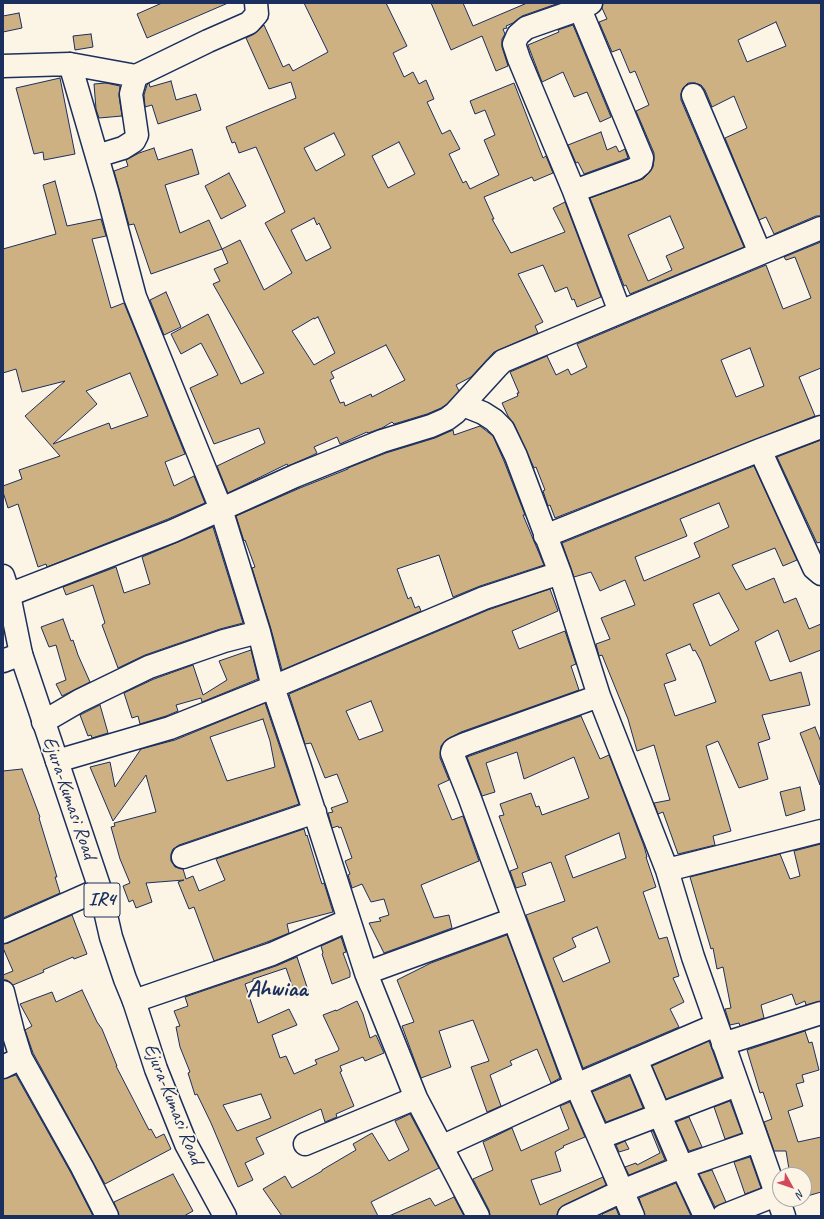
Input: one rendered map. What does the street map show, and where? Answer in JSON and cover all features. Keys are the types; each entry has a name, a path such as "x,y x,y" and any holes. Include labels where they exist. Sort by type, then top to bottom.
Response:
{"street":[{"path":"3,66 70,64 136,76 249,23 257,14 256,3"},
{"path":"574,191 635,169 641,164 642,158 586,6 526,28 518,35 514,44 574,191 620,312"},
{"path":"70,64 97,156 135,297 221,509 259,632 273,687 366,972 416,1098 443,1146 478,1216"},
{"path":"97,156 123,148 134,141 137,135 131,94 136,76"},
{"path":"693,95 760,253"},
{"path":"5,589 173,531 295,476 382,441 431,426 448,419 463,405 503,361 821,228"},
{"path":"463,405 483,413 494,420 503,429 516,456 560,573 599,696 667,870 693,957 772,1184"},
{"path":"545,536 821,427"},
{"path":"760,450 814,568 821,574"},
{"path":"57,761 170,728 273,687 484,598 560,573"},
{"name":"Ejura-Kumasi Road","path":"5,589 12,658 43,722 57,761 100,889 111,938 134,1001 156,1069 186,1144 225,1216"},
{"path":"43,722 79,701 149,667 224,641 259,632"},
{"path":"599,696 465,744 453,750 452,753 576,1085 633,1216"},
{"path":"183,857 315,812"},
{"path":"667,870 821,831"},
{"path":"3,932 100,889"},
{"path":"366,972 514,919"},
{"path":"134,1001 272,954 349,920"},
{"path":"3,992 13,1032 12,1062 82,1167 107,1216"},
{"path":"443,1146 636,1059 720,1034 821,1013"},
{"path":"636,1059 682,1167 705,1216"},
{"path":"599,1138 737,1084"},
{"path":"305,1144 416,1098"},
{"path":"569,1216 622,1191 682,1167 757,1141"},
{"path":"723,1216 772,1198"}],"building":[{"path":"162,3 228,3 147,38 137,14"},
{"path":"304,3 386,3 407,46 393,53 404,77 413,72 419,84 426,80 434,99 427,102 442,134 450,130 460,149 449,154 463,183 466,181 470,189 499,175 484,140 495,135 485,110 475,114 470,101 514,83 543,158 546,156 553,173 534,181 532,177 484,197 494,219 492,219 511,253 565,232 553,208 565,202 601,297 577,307 574,299 572,300 567,287 555,292 543,265 518,274 543,322 535,326 538,333 494,352 471,377 456,385 459,391 447,404 427,414 394,424 392,422 382,428 368,433 367,432 340,444 337,437 314,447 317,453 288,466 287,464 228,493 217,466 265,443 259,428 214,444 190,388 218,375 201,343 181,354 171,334 208,314 241,384 264,373 213,284 220,281 214,269 228,263 222,249 240,240 264,290 292,273 265,223 285,212 256,147 239,153 235,142 232,143 226,127 296,98 291,82 269,89 246,38 254,34 264,25 283,67 289,64 293,71 328,52","holes":["334,133 345,155 316,171 304,148","399,142 415,174 388,188 372,156","314,218 317,225 319,223 331,248 306,261 291,230","318,317 335,353 314,365 292,331","386,345 405,380 372,397 371,394 345,406 344,402 340,403 330,380 334,378 331,372"]},
{"path":"431,3 463,3 473,26 527,3 559,3 522,16 506,26 507,28 503,29 505,34 502,39 502,47 508,66 496,71 482,36 451,50"},
{"path":"603,3 821,3 821,216 816,216 774,234 766,217 759,220 725,138 747,128 734,96 712,107 705,90 701,85 688,83 683,88 681,100 744,247 630,294 626,285 624,286 590,198 643,179 653,167 654,153 636,111 649,105 635,71 630,73 620,49 612,52 599,22 607,19 602,8","holes":["776,22 786,46 747,62 738,40","670,216 684,248 666,256 672,270 648,281 628,235"]},
{"path":"19,13 22,28 3,32 3,16"},
{"path":"573,25 611,117 600,122 587,92 574,97 563,72 542,82 528,45 559,32 558,30"},
{"path":"91,34 93,47 75,50 73,36"},
{"path":"60,78 75,154 44,160 43,152 34,154 16,88"},
{"path":"171,81 176,100 196,94 201,110 158,124 152,105 145,107 144,95 147,85 149,83 150,87"},
{"path":"106,83 120,86 119,96 122,116 99,118 96,109 94,84"},
{"path":"601,132 607,150 616,146 619,152 625,149 628,158 584,174 578,162 576,163 568,145"},
{"path":"154,148 158,160 192,149 199,174 165,185 180,233 209,220 222,249 151,274 134,224 129,225 114,171 128,166 126,160 139,153"},
{"path":"229,173 246,206 221,219 205,186"},
{"path":"55,181 67,226 101,219 106,236 92,239 111,308 124,303 185,454 165,462 174,486 194,476 205,503 47,567 46,564 38,567 18,504 8,508 3,492 3,486 22,479 19,470 60,456 25,416 65,381 22,392 16,369 3,373 3,249 56,234 43,185","holes":["130,373 148,416 111,429 109,423 53,444 97,404 86,391"]},
{"path":"821,242 821,368 799,377 815,416 555,518 550,505 548,506 543,491 545,490 536,467 534,468 514,424 508,416 502,403 518,396 517,393 519,393 510,372 547,356 556,375 568,369 571,375 587,367 577,344 766,265 783,309 811,298 795,257 786,260 784,257","holes":["750,348 764,386 736,397 721,360"]},
{"path":"166,292 181,327 164,335 150,300"},
{"path":"480,426 493,436 544,565 480,586 453,597 439,555 397,569 408,599 411,597 415,608 419,606 421,611 282,670 252,568 255,567 245,540 244,541 236,516 386,453 435,438 453,430 454,435"},
{"path":"821,440 821,542 817,543 777,457"},
{"path":"754,466 797,560 783,566 775,548 732,565 746,590 774,578 784,603 796,598 809,629 821,624 821,650 790,662 778,630 755,642 770,681 801,672 810,705 762,715 770,739 758,743 768,779 739,788 718,741 706,746 731,831 713,836 715,845 678,854 663,812 658,814 654,803 670,800 654,745 637,751 628,719 602,655 599,656 596,644 610,639 601,618 635,605 625,580 600,591 591,572 574,577 562,543","holes":["719,503 729,527 694,543 700,557 644,581 635,557 687,536 680,519","719,593 739,630 710,646 693,604","690,644 693,651 695,650 701,661 716,702 675,716 664,684 676,680 666,654"]},
{"path":"213,527 243,623 220,629 145,655 118,668 102,625 105,623 93,585 66,595 63,587 116,567 124,593 150,584 142,557"},
{"path":"550,589 558,611 512,631 519,649 565,631 576,664 571,666 579,690 461,732 446,740 441,746 440,758 449,780 438,785 452,820 463,816 479,861 421,885 434,918 449,915 452,928 384,953 369,923 381,921 379,918 389,915 384,899 371,902 362,884 352,888 348,875 350,874 345,861 352,858 341,827 339,828 338,826 332,828 328,813 333,812 331,808 348,802 337,774 325,778 311,743 305,744 289,694 488,610","holes":["371,701 383,731 359,740 346,711"]},
{"path":"63,619 71,641 73,640 90,682 62,696 56,684 66,680 56,645 49,647 41,627"},
{"path":"251,650 258,679 202,702 201,698 176,705 178,711 166,716 140,724 138,716 132,718 124,693 154,679 193,665 203,695 227,680 219,661"},
{"path":"265,703 299,804 179,845 173,849 171,861 175,867 183,869 186,879 193,876 199,891 225,880 216,859 304,829 333,912 287,924 289,933 214,961 194,907 189,909 178,882 184,880 146,883 152,902 136,908 133,900 129,902 123,886 130,883 120,859 111,827 115,826 114,823 156,812 146,775 113,821 90,767 110,762 115,787 141,749 175,740","holes":["263,719 270,741 275,767 227,781 210,737"]},
{"path":"100,705 108,733 92,738 91,735 88,736 80,715"},
{"path":"581,716 600,759 609,755 644,846 656,887 643,892 659,939 667,937 679,976 673,978 684,1002 670,1009 679,1027 583,1068 526,915 565,901 551,862 522,873 526,885 516,888 510,871 518,868 499,816 504,815 500,804 531,793 536,807 539,806 542,815 589,798 574,757 524,779 517,752 486,763 495,792 482,796 467,757","holes":["619,833 626,858 573,878 565,856","597,927 610,962 563,982 553,958 576,947 572,938"]},
{"path":"815,727 821,742 820,785 800,733"},
{"path":"22,769 40,817 39,818 57,877 55,877 60,893 3,918 3,771"},
{"path":"800,787 805,810 786,816 780,792"},
{"path":"821,844 821,1001 806,1005 805,1001 796,1005 792,994 761,1005 764,1018 740,1026 739,1023 730,1025 725,1009 731,1008 723,967 717,969 713,948 711,949 690,877 780,854 790,879 800,876 794,851"},
{"path":"72,915 87,954 74,959 73,957 43,970 44,972 13,985 7,980 3,980 3,975 13,971 3,948 3,944"},
{"path":"507,935 560,1078 551,1083 537,1049 510,1061 512,1065 490,1075 501,1106 487,1112 471,1067 489,1061 473,1020 439,1031 451,1067 421,1078 402,1026 414,1022 397,980 431,963"},
{"path":"341,937 346,952 343,953 350,972 350,977 332,984 322,954 321,946"},
{"path":"297,957 309,993 296,997 286,968 253,979 253,981 245,984 258,1023 289,1009 297,1025 272,1035 280,1058 286,1056 294,1074 317,1064 315,1060 338,1051 339,1049 323,1015 336,1011 357,1001 363,1014 370,1038 376,1035 384,1053 365,1061 363,1057 340,1066 342,1071 340,1072 354,1106 336,1114 337,1117 325,1122 321,1109 256,1138 264,1154 245,1163 253,1180 238,1187 211,1123 197,1094 195,1095 188,1073 190,1072 180,1047 176,1027 180,1026 174,1011 188,1006 185,997 276,966","holes":["261,1094 271,1118 237,1131 223,1105"]},
{"path":"82,990 97,1022 102,1029 116,1066 149,1130 151,1129 156,1138 164,1134 171,1149 105,1184 33,1053 25,1030 32,1026 20,1004 52,992 56,1002"},
{"path":"805,1031 809,1043 812,1042 819,1070 802,1075 804,1082 796,1084 803,1106 788,1111 798,1142 821,1137 821,1192 812,1195 812,1167 789,1167 786,1151 774,1151 764,1122 772,1119 763,1092 760,1093 747,1050"},
{"path":"709,1041 722,1077 666,1099 652,1066"},
{"path":"16,1075 71,1173 93,1216 3,1216 3,1079"},
{"path":"630,1076 643,1108 606,1122 592,1092"},
{"path":"730,1101 742,1133 725,1139 714,1107"},
{"path":"570,1102 585,1137 563,1146 564,1147 555,1152 561,1171 531,1180 540,1205 603,1177 606,1185 564,1205 559,1209 557,1215 555,1216 490,1216 489,1210 473,1179 493,1170 483,1142 512,1128 521,1151 569,1129 560,1106"},
{"path":"410,1114 439,1168 371,1202 378,1216 282,1216 263,1189 285,1176 292,1188 356,1150 353,1144 372,1133 389,1161 409,1150 395,1121"},
{"path":"689,1117 702,1147 689,1151 676,1122"},
{"path":"651,1131 653,1131 665,1160 629,1175 625,1167 636,1163 637,1165 660,1153"},
{"path":"625,1141 629,1149 619,1152 616,1145"},
{"path":"750,1157 761,1188 745,1194 734,1162"},
{"path":"712,1170 726,1202 715,1207 699,1174"},
{"path":"173,1174 193,1211 184,1216 119,1216 114,1202"},
{"path":"676,1183 691,1216 645,1216 639,1198"},
{"path":"454,1197 464,1216 389,1216 430,1198 435,1206"},
{"path":"616,1208 619,1216 603,1216 602,1214"}],"district":[{"name":"Ahwiaa","path":"277,990"}]}
